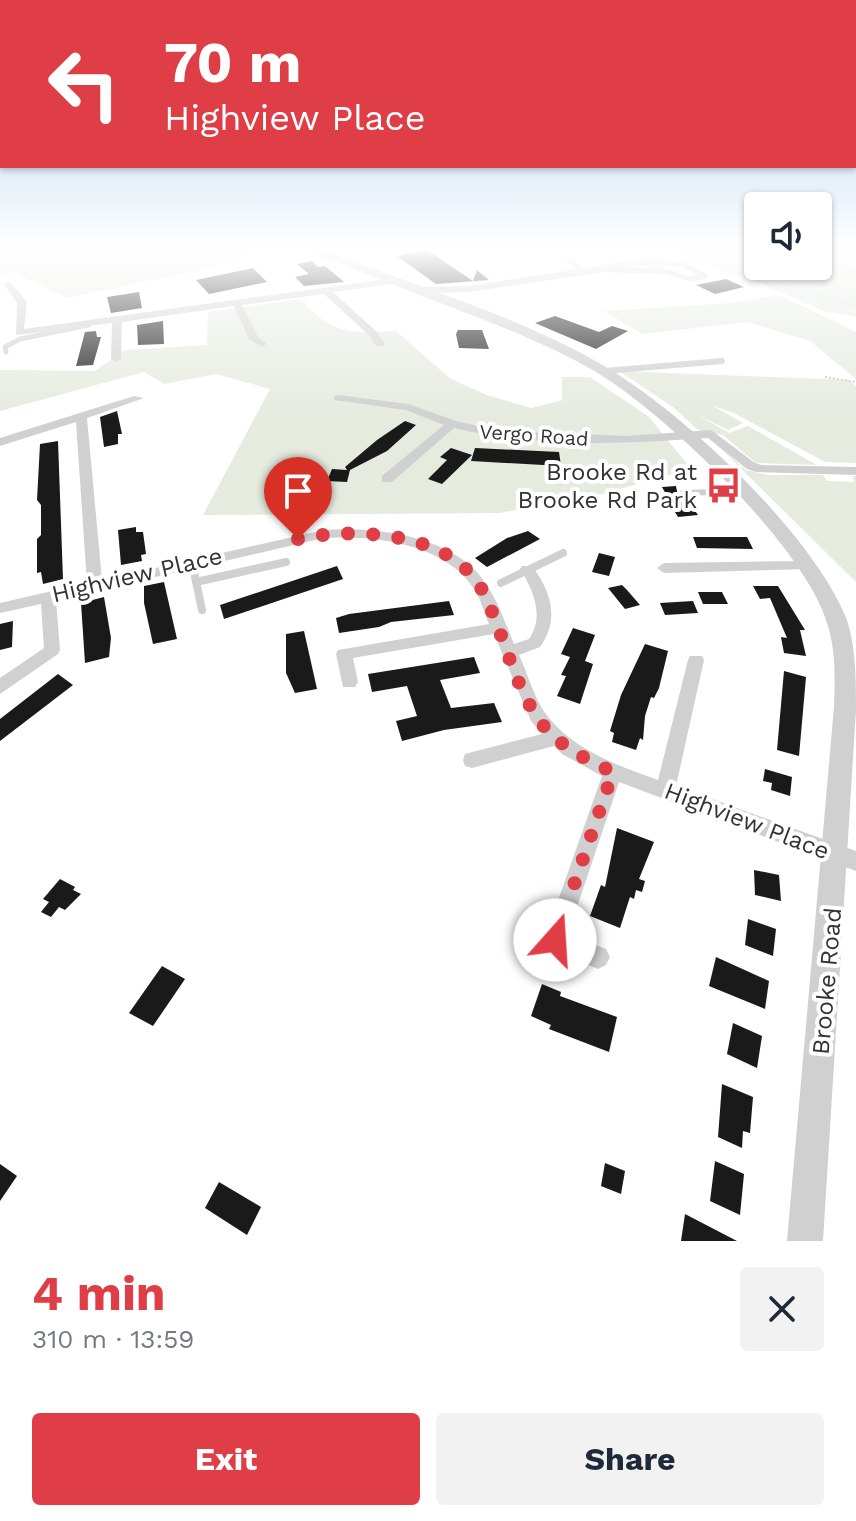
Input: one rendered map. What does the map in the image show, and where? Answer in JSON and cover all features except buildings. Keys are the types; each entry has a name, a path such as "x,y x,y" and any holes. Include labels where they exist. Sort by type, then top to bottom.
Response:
{"street":[{"path":"22,304 19,333 231,304"},
{"path":"237,304 254,339 262,344"},
{"path":"340,304 374,334 380,344"},
{"name":"Brooke Road","path":"448,304 604,371 651,402 688,435 741,491 805,566 836,620 845,664 846,858 805,1241"},
{"path":"116,359 117,320"},
{"path":"0,442 138,398"},
{"name":"Vergo Road","path":"338,398 408,407 452,424 532,438 646,440 688,435"},
{"path":"81,417 95,584"},
{"path":"387,479 452,424"},
{"path":"688,435 717,437 751,466 761,469 856,471"},
{"name":"Highview Place","path":"0,608 324,534 351,532 399,538 434,549 467,571 481,587 536,714 555,738 613,772 846,858"},
{"path":"664,568 805,566"},
{"path":"508,651 533,644 539,636 542,592 527,569"},
{"path":"0,687 52,650 48,596"},
{"path":"349,682 344,654 498,628"},
{"path":"665,790 696,660"},
{"path":"472,760 555,738"},
{"path":"598,957 555,940 613,772"}],"lane":[{"path":"6,352 5,347 20,339 117,320"},
{"path":"604,371 722,361"},
{"path":"683,493 741,491"},
{"path":"501,583 563,553"},
{"path":"192,562 202,610"},
{"path":"196,582 286,562"}],"path":[{"path":"825,377 856,382"}],"shaded area":[{"path":"266,304 306,304 322,319 343,329 396,331 451,379 487,395 531,408 562,400 562,377 590,377 649,417 691,469 591,497 499,513 203,515 270,389 216,374 164,384 144,372 0,411 0,370 95,371 125,350 207,345 208,312"},
{"path":"718,304 798,304 856,332 856,379 810,341 748,322 642,334 604,311"},
{"path":"808,304 856,304 856,317 824,311"},
{"path":"619,371 850,380 856,387 856,463 825,462 734,413 713,406 743,423 728,430 694,413 729,433 748,426 817,465 756,463 723,435 698,430 673,407"},
{"path":"710,438 746,470 769,475 823,475 827,481 854,482 853,476 856,476 856,582"}],"waterway":[{"path":"849,304 856,306"}],"place":[{"name":"Brooke Rd at Brooke Rd Park","path":"723,486"}],"route":[{"path":"298,539 351,532 385,535 434,549 458,563 481,587 540,721 569,749 613,772 555,940"}]}
